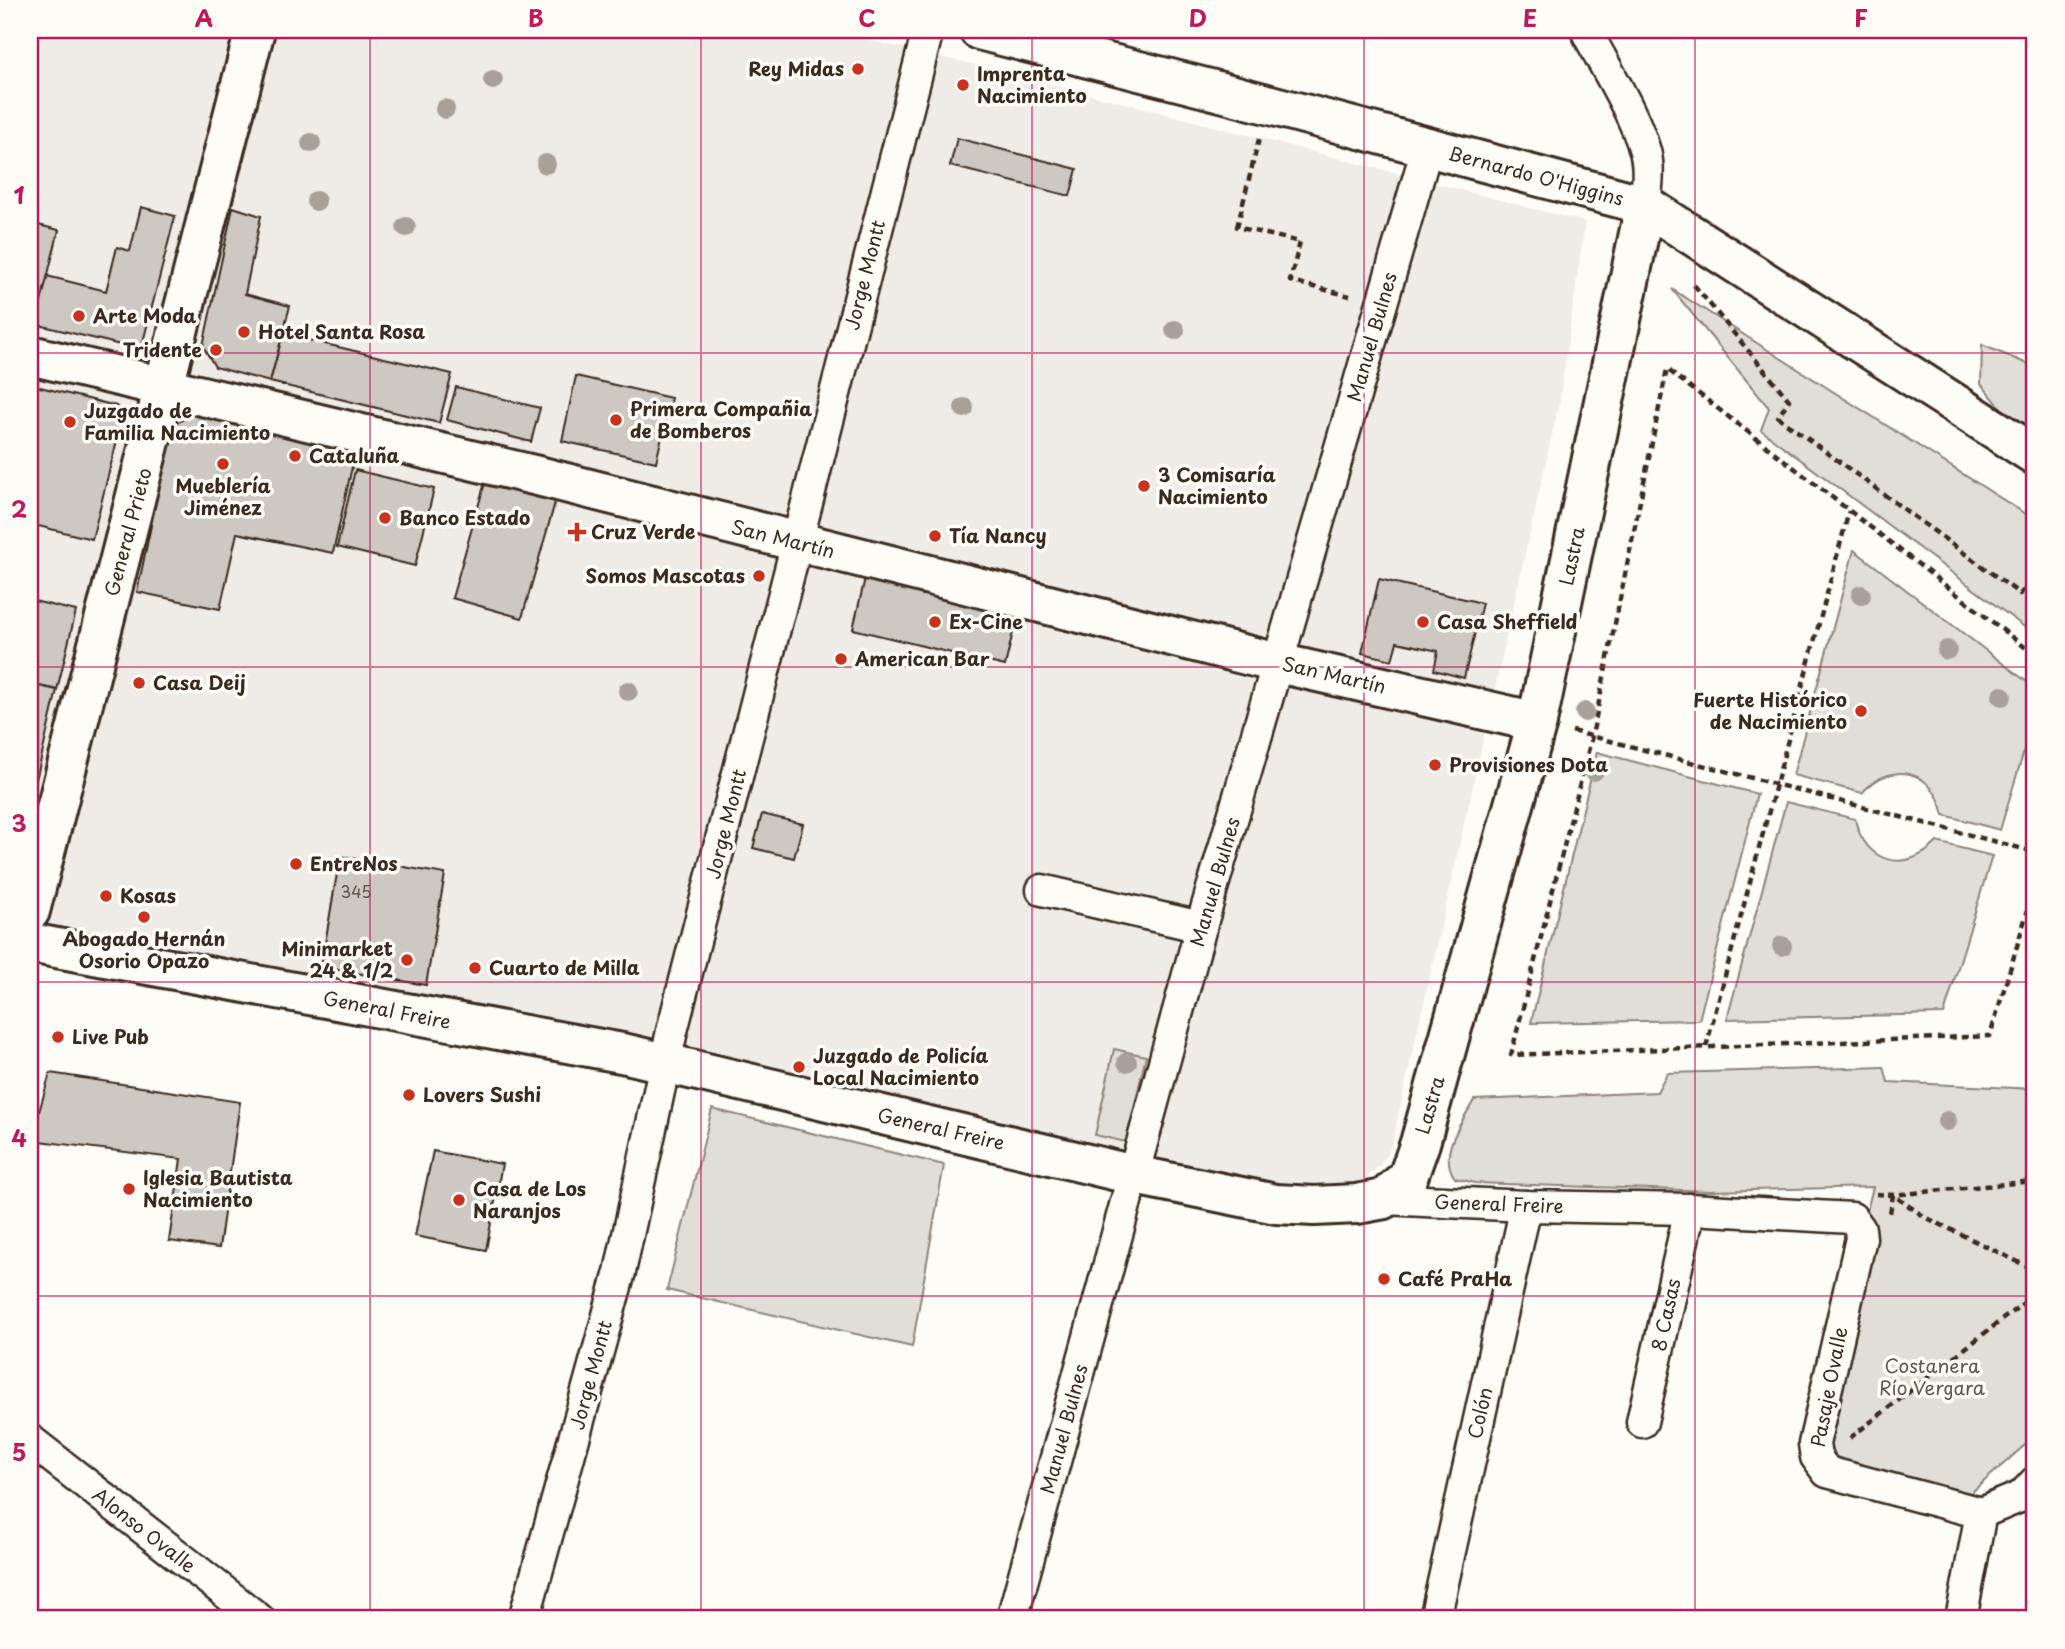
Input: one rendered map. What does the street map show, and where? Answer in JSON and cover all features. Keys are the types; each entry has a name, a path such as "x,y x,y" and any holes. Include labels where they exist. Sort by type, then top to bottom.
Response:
{"main road":[{"name":"General Prieto","path":"30,911 255,30"},
{"name":"Bernardo O'Higgins","path":"979,30 1645,205 2035,455"},
{"name":"Lastra","path":"1384,1199 1408,1177 1420,1143 1537,722 1645,205"},
{"name":"San Martín","path":"30,355 542,477 1278,663 1537,722"},
{"name":"General Freire","path":"30,943 665,1062 1134,1175 1276,1204 1314,1206 1357,1204 1384,1199"}],"street":[{"name":"Jorge Montt","path":"524,1619 620,1272 665,1062 928,30"},
{"name":"Lastra","path":"1586,30 1637,129 1645,153 1648,179 1645,205"},
{"name":"Manuel Bulnes","path":"1012,1619 1201,927 1427,148"},
{"path":"1042,890 1201,927"},
{"name":"General Freire","path":"1384,1199 1848,1217 1858,1225"},
{"name":"Colón","path":"1434,1619 1526,1206"},
{"name":"8 Casas","path":"1642,1422 1689,1209"},
{"name":"Pasaje Ovalle","path":"1858,1225 1861,1238 1814,1444 1819,1462 1827,1472 1981,1513"},
{"name":"Alonso Ovalle","path":"30,1440 259,1619"},
{"path":"1961,1619 1981,1513 2022,1496 2035,1482"}],"path":[{"path":"1268,104 1237,226 1300,242 1290,281 1381,304"},
{"path":"1694,285 1789,400 1778,417 2020,594 2031,584 2035,587"},
{"path":"2035,654 1667,369 1592,736 1511,1055 1990,1036 2035,886"},
{"path":"1706,1047 1849,511"},
{"path":"1537,722 2035,852"},
{"path":"1893,1195 1926,1217 2035,1270"},
{"path":"1819,1462 2035,1294"}],"shaded area":[{"path":"30,30 824,30 980,66 1585,222 1559,404 1391,1148 1380,1165 1351,1189 1313,1198 30,929"}],"green space":[{"path":"1672,289 2035,520 2034,634 1761,430 1769,408"},
{"path":"1982,345 2035,367 2035,437 2017,427 1981,384"},
{"path":"1854,550 2035,688 2035,715 2000,830 1944,815 1931,788 1922,779 1910,774 1886,776 1862,793 1793,775"},
{"path":"1597,752 1757,794 1699,1020 1531,1023"},
{"path":"1786,802 1855,819 1868,846 1888,859 1900,861 1913,858 1937,842 1992,856 1944,1014 1727,1019"},
{"path":"1114,1049 1146,1056 1126,1142 1095,1135"},
{"name":"Costanera Río Vergara","path":"1884,1067 1888,1082 2035,1089 2035,1436 1964,1499 1831,1456 1819,1439 1820,1395 1873,1187 1712,1191 1475,1183 1455,1178 1450,1168 1453,1138 1474,1100 1657,1092 1667,1073"},
{"path":"712,1109 944,1165 912,1347 667,1290"}],"building":[{"path":"957,138 1077,169 1070,196 950,166"},
{"path":"141,207 175,216 141,350 35,324 47,276 106,291 117,247 130,251"},
{"path":"233,207 261,216 245,294 290,306 270,382 215,367 203,346"},
{"path":"30,223 59,230 39,310 30,307"},
{"path":"283,334 452,374 439,423 270,382"},
{"name":"Primera Compañia de Bomberos","path":"576,376 671,398 656,462 562,441"},
{"path":"32,385 116,406 122,412 123,417 92,539 30,524"},
{"path":"456,387 540,408 531,442 447,420"},
{"path":"199,410 356,449 333,553 237,533 220,609 137,592 172,426"},
{"name":"Banco Estado","path":"355,470 434,489 415,566 337,547"},
{"path":"486,479 556,499 522,618 452,598"},
{"name":"Ex-Cine","path":"865,578 1017,615 1005,666 853,629"},
{"name":"Casa Sheffield","path":"1379,579 1482,603 1464,678 1434,670 1438,651 1397,642 1392,660 1362,653"},
{"path":"30,600 76,611 57,690 30,684"},
{"path":"30,684 57,690 30,806"},
{"path":"762,814 803,824 794,858 753,848"},
{"path":"340,856 445,874 426,985 321,967"},
{"path":"50,1073 240,1102 219,1248 169,1241 181,1159 31,1140"},
{"name":"Casa de Los Naranjos","path":"433,1151 502,1164 486,1250 415,1236"}],"place":[{"name":"Rey Midas","path":"858,69"},
{"name":"Imprenta Nacimiento","path":"963,85"},
{"name":"Arte Moda","path":"79,316"},
{"name":"Hotel Santa Rosa","path":"244,332"},
{"name":"Tridente","path":"216,350"},
{"name":"Primera Compañia de Bomberos","path":"616,420"},
{"name":"Juzgado de Familia Nacimiento","path":"70,422"},
{"name":"Cataluña","path":"295,456"},
{"name":"Mueblería Jiménez","path":"223,464"},
{"name":"3 Comisaría Nacimiento","path":"1144,486"},
{"name":"Banco Estado","path":"385,518"},
{"name":"Cruz Verde","path":"577,532"},
{"name":"Tía Nancy","path":"935,536"},
{"name":"Somos Mascotas","path":"759,576"},
{"name":"Ex-Cine","path":"935,622"},
{"name":"Casa Sheffield","path":"1423,622"},
{"name":"American Bar","path":"841,659"},
{"name":"Casa Deij","path":"139,683"},
{"name":"Fuerte Histórico de Nacimiento","path":"1861,711"},
{"name":"Provisiones Dota","path":"1435,765"},
{"name":"EntreNos","path":"296,864"},
{"name":"Kosas","path":"106,896"},
{"name":"Abogado Hernán Osorio Opazo","path":"144,917"},
{"name":"Minimarket 24 & 1/2","path":"407,960"},
{"name":"Cuarto de Milla","path":"475,968"},
{"name":"Live Pub","path":"58,1037"},
{"name":"Juzgado de Policía Local Nacimiento","path":"799,1067"},
{"name":"Lovers Sushi","path":"409,1095"},
{"name":"Iglesia Bautista Nacimiento","path":"129,1189"},
{"name":"Casa de Los Naranjos","path":"459,1200"},
{"name":"Café PraHa","path":"1384,1279"}]}
